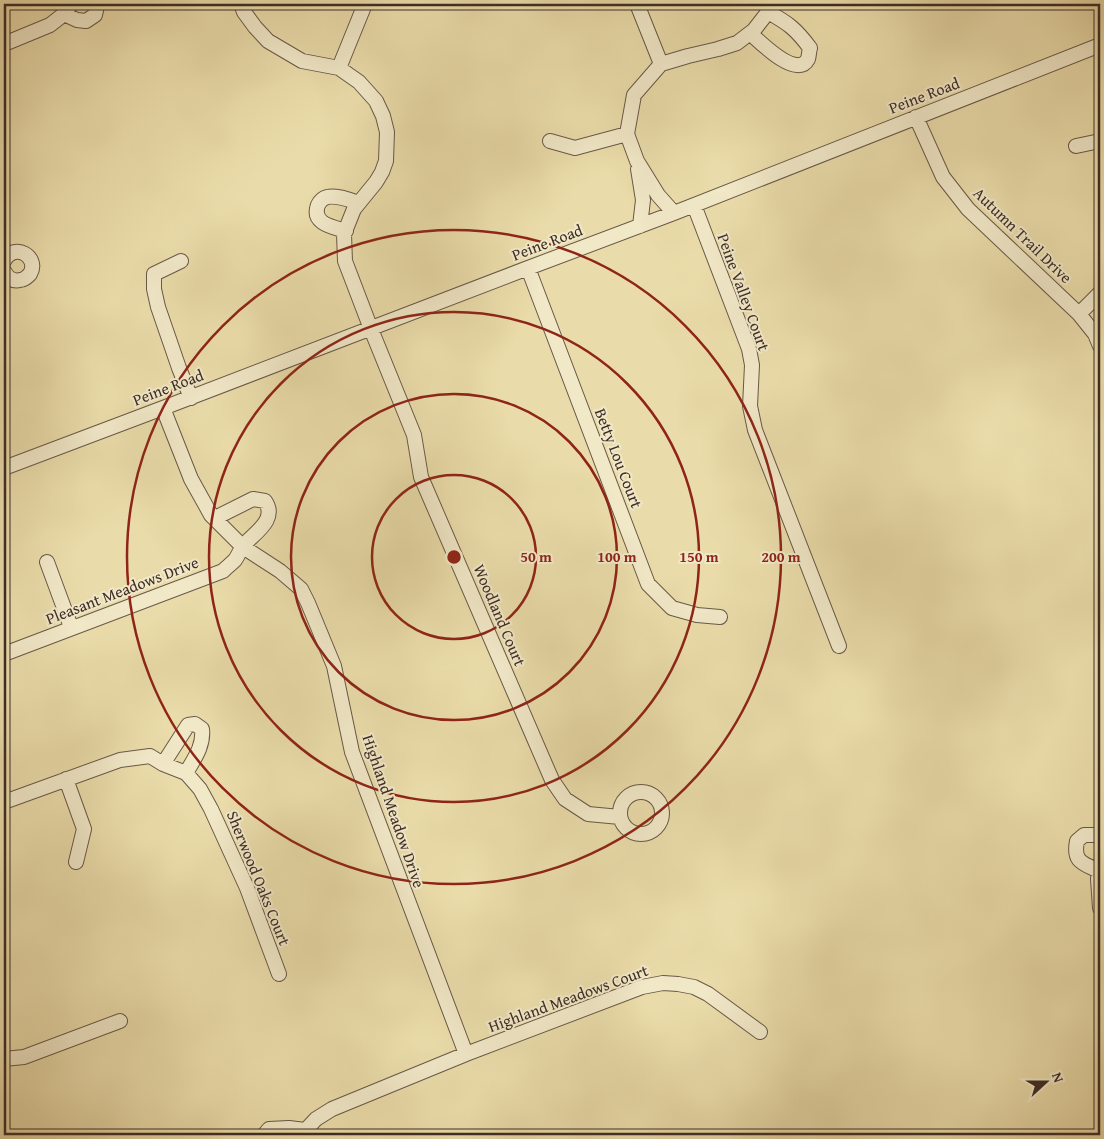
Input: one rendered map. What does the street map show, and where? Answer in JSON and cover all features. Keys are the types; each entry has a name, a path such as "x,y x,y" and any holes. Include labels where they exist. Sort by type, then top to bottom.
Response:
{"street":[{"path":"4,44 50,25 67,9 77,20 86,21 95,15 96,4"},
{"path":"240,4 255,27 268,40 302,61 338,68 366,4"},
{"path":"638,4 661,64"},
{"path":"674,213 658,195 637,161 627,134 634,96 661,64 737,43 750,33 754,30 769,8 800,34 810,48 808,58 804,64 798,66 789,63 778,57 750,33"},
{"name":"Peine Road","path":"4,468 674,213 1100,45"},
{"name":"Woodland Court","path":"338,68 359,82 376,101 383,116 387,132 386,161 382,172 354,209 344,234 345,261 414,435 421,477 552,780 565,798 588,814 620,817"},
{"name":"Autumn Trail Drive","path":"916,117 943,177 968,209 1079,314 1095,334 1100,346"},
{"path":"550,141 575,148 627,134"},
{"path":"1076,146 1100,141"},
{"path":"637,161 643,200 640,226"},
{"path":"346,231 324,224 317,213 318,206 321,200 327,197 343,198 359,203"},
{"name":"Peine Valley Court","path":"694,205 748,349 752,364 750,406 755,430 839,646"},
{"path":"4,261 12,252 23,252 31,260 32,266 28,276 18,281 12,280 4,271"},
{"path":"181,261 154,274 154,289 164,326 191,398"},
{"name":"Betty Lou Court","path":"528,268 648,584 672,608 697,615 720,617"},
{"path":"1079,314 1100,293"},
{"name":"Highland Meadow Drive","path":"163,408 191,478 211,515 242,546 280,571 301,590 308,603 334,666 352,752 466,1054"},
{"path":"215,518 254,499 265,501 269,512 262,527 242,546"},
{"name":"Pleasant Meadows Drive","path":"4,654 223,571 234,561 242,546"},
{"path":"47,562 72,627"},
{"path":"163,764 188,725 195,724 202,729 203,737 198,752 186,773"},
{"name":"Sherwood Oaks Court","path":"4,802 120,760 150,756 163,764 186,773 200,789 211,809 247,888 279,974"},
{"path":"66,779 84,829 76,862"},
{"path":"1100,834 1084,835 1077,840 1075,851 1079,860 1100,868 1098,879 1100,908"},
{"name":"Highland Meadows Court","path":"303,1133 316,1119 332,1108 466,1054 642,987 663,983 694,987 708,994 760,1032"},
{"path":"4,1059 24,1057 120,1021"},
{"path":"264,1135 269,1128 289,1128 303,1133"}]}
